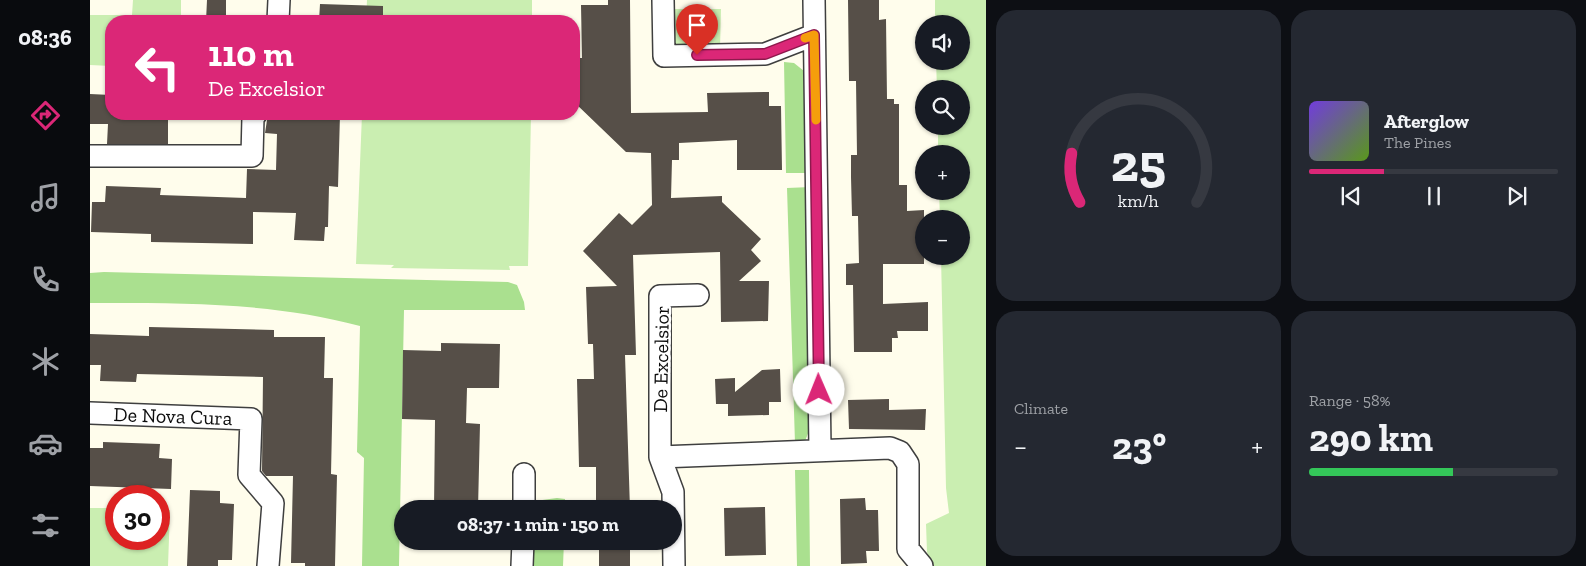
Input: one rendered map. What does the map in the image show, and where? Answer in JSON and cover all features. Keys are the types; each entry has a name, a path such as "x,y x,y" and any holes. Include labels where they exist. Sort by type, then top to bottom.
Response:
{"street":[{"path":"278,15 279,0"},
{"path":"662,0 664,56 765,54 814,35"},
{"path":"814,0 820,450"},
{"path":"90,156 252,156 253,120"},
{"name":"De Excelsior","path":"674,566 673,492 660,457 660,296 698,295"},
{"name":"De Nova Cura","path":"90,413 251,419 249,475 273,502 268,566"},
{"path":"660,457 890,448 900,452 908,464 908,549 922,566"},
{"path":"524,474 524,500"},
{"path":"522,566 523,550"}],"green space":[{"path":"133,0 181,0 181,15 132,15"},
{"path":"367,0 532,0 532,15 366,15"},
{"path":"935,0 986,0 986,566 932,566 927,552 926,524 949,513 946,488 941,265 970,265 970,210 940,210 939,200 970,200 970,145 938,145 938,135 970,135 970,80 937,80 936,70 970,70 970,15 935,15"},
{"path":"674,9 721,9 720,49 674,48"},
{"path":"90,15 105,15 105,66 90,65"},
{"path":"784,62 794,63 804,71 811,144 811,173 786,173"},
{"path":"362,120 531,120 528,266 509,266 510,270 391,268 394,265 356,264"},
{"path":"811,187 811,426 805,441 795,443 787,188"},
{"path":"90,273 508,282 517,285 525,310 404,310 400,500 394,500 394,550 399,550 399,566 362,566 364,458 357,452 360,326 327,318 259,308 192,304 90,303"},
{"path":"795,470 809,470 810,566 797,566"},
{"path":"557,498 565,499 565,500 542,500"},
{"path":"90,508 105,508 105,550 169,550 168,566 90,566"},
{"path":"534,550 564,550 563,566 533,566"}],"building":[{"path":"207,0 226,0 226,15 206,15"},
{"path":"608,0 630,0 631,113 708,112 707,93 769,92 769,106 781,106 782,170 737,170 737,140 679,143 679,160 672,160 671,198 722,196 722,202 761,239 751,250 761,261 739,281 769,281 768,321 721,322 720,252 633,255 636,355 625,355 630,500 596,500 596,467 579,467 577,379 594,379 593,344 588,344 586,287 617,286 583,251 619,213 632,225 652,205 651,153 626,152 580,108 580,58 582,58 581,5 608,5"},
{"path":"848,0 879,0 879,20 886,19 887,99 894,99 894,104 899,104 899,185 907,185 907,211 915,211 915,264 883,264 883,304 928,302 928,331 897,331 898,338 892,338 892,352 854,352 853,285 846,285 846,264 859,263 858,216 852,216 851,155 857,155 856,81 849,81"},
{"path":"320,4 383,6 383,15 319,15"},
{"path":"90,94 105,95 105,120 168,120 168,144 107,144 108,124 90,124"},
{"path":"267,120 340,120 338,187 329,186 328,227 325,227 324,241 294,240 296,213 253,212 253,244 151,242 151,234 91,232 92,202 105,202 106,186 161,188 160,195 246,198 247,169 276,170 277,134 265,133"},
{"path":"149,327 274,330 274,337 325,337 324,378 333,378 331,474 337,475 335,566 305,566 305,563 291,563 293,476 266,476 262,471 263,377 137,374 136,382 100,381 101,365 90,365 90,334 149,336"},
{"path":"441,343 500,344 499,388 467,388 466,423 480,424 478,500 434,500 435,420 402,419 403,350 441,351"},
{"path":"780,369 781,402 769,402 769,415 728,416 728,404 716,404 715,379 735,378 735,392 762,370"},
{"path":"889,399 889,410 926,409 925,430 849,429 848,400"},
{"path":"103,442 160,444 159,458 172,459 171,489 170,485 90,486 90,448 103,448"},
{"path":"190,490 220,491 220,503 234,504 232,560 218,560 218,566 187,566"},
{"path":"865,498 866,510 878,510 879,551 866,551 867,563 841,564 840,499"},
{"path":"765,507 766,555 725,556 724,508"},
{"path":"599,550 630,550 630,566 599,566"}],"slow traffic":[{"path":"805,38 814,35 816,120"}],"route":[{"path":"697,55 765,54 814,35 819,390"}]}
